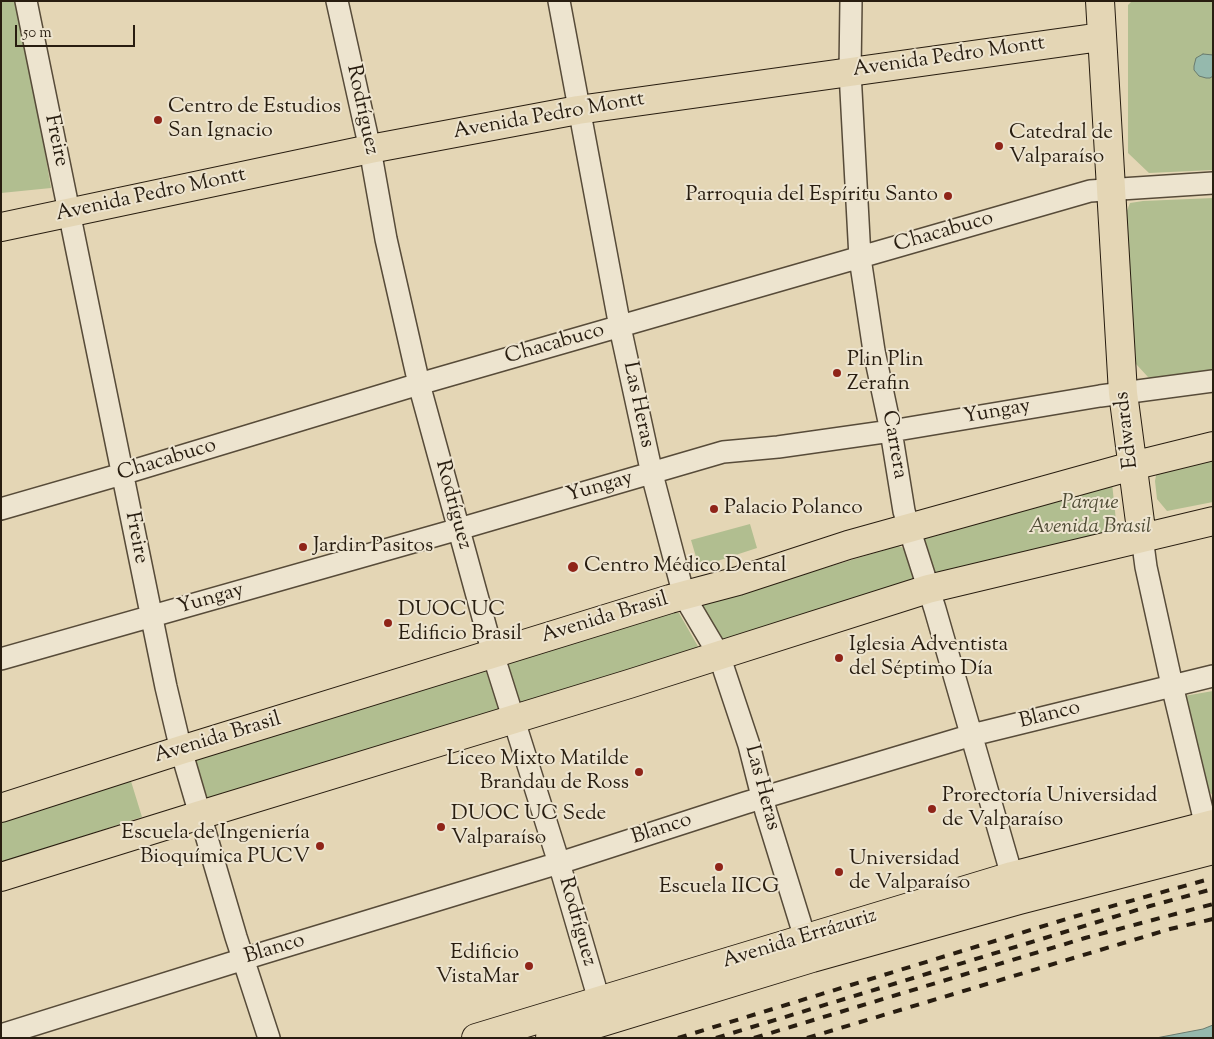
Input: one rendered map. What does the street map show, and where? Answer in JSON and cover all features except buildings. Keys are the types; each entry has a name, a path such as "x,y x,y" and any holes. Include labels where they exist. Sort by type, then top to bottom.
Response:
{"main road":[{"name":"Edwards","path":"1100,1 1123,393 1142,537"},
{"name":"Avenida Pedro Montt","path":"6,225 70,214 370,149 578,110 1101,37"},
{"name":"Avenida Brasil","path":"1,808 181,750 738,581 848,545 1132,466 1213,446"},
{"path":"1,877 200,814 628,684 928,589 1213,520"},
{"name":"Avenida Errázuriz","path":"476,1038 1012,876 1211,837"},
{"name":"Avenida Errázuriz","path":"550,1038 812,958 1020,900 1211,837"}],"street":[{"name":"Freire","path":"26,1 151,617 181,750 242,960 269,1038"},
{"name":"Rodríguez","path":"337,1 370,149 386,239 419,384 493,654 559,863 599,1000"},
{"name":"Las Heras","path":"559,1 620,327 652,474 684,596 718,654 749,745 805,938"},
{"name":"Carrera","path":"851,1 850,72 860,258 874,351 891,431 908,528 972,736 1012,876"},
{"name":"Chacabuco","path":"1,509 419,384 1090,191 1213,183"},
{"name":"Yungay","path":"1,658 151,617 723,452 778,448 1100,396 1213,381"},
{"name":"Edwards","path":"1142,537 1143,551 1172,686 1211,837"},
{"name":"Blanco","path":"1,1036 763,798 972,736 1213,676"}],"green space":[{"path":"1,1 19,1 51,188 1,193"},
{"path":"1132,1 1213,1 1213,170 1149,173 1128,153 1128,5"},
{"path":"1213,198 1213,375 1160,382 1148,377 1136,364 1126,213 1130,203"},
{"name":"Parque Avenida Brasil","path":"1213,457 1213,502 1167,511 1157,499 1155,481 1157,470"},
{"name":"Parque Avenida Brasil","path":"1112,483 1117,530 934,579 919,542 924,536"},
{"path":"750,524 757,548 699,567 691,540"},
{"path":"898,546 904,548 915,580 719,644 701,608 705,604"},
{"path":"673,612 679,613 700,650 517,705 504,665 508,660"},
{"path":"480,669 486,671 499,709 493,718 210,802 203,797 193,765 197,757"},
{"path":"1213,691 1213,795 1205,789 1184,696"},
{"path":"130,778 142,817 1,863 1,818"}],"water":[{"path":"1203,54 1213,55 1213,76 1210,78 1199,76 1194,70 1196,58"},
{"path":"1213,1025 1213,1038 1156,1038 1203,1029"}],"railway":[{"path":"678,1038 1073,917 1213,878"},
{"path":"716,1038 1150,906 1213,889"},
{"path":"754,1038 1085,938 1213,904"},
{"path":"807,1038 1170,929 1213,919"}],"place":[{"name":"Centro de Estudios San Ignacio","path":"158,120"},
{"name":"Catedral de Valparaíso","path":"999,146"},
{"name":"Parroquia del Espíritu Santo","path":"948,196"},
{"name":"Plin Plin Zerafin","path":"837,373"},
{"name":"Palacio Polanco","path":"714,509"},
{"name":"Jardin Pasitos","path":"303,547"},
{"name":"Centro Médico Dental","path":"573,567"},
{"name":"DUOC UC Edificio Brasil","path":"388,623"},
{"name":"Iglesia Adventista del Séptimo Día","path":"839,658"},
{"name":"Liceo Mixto Matilde Brandau de Ross","path":"639,772"},
{"name":"Prorectoría Universidad de Valparaíso","path":"932,809"},
{"name":"DUOC UC Sede Valparaíso","path":"441,827"},
{"name":"Escuela de Ingeniería Bioquímica PUCV","path":"320,846"},
{"name":"Escuela IICG","path":"719,867"},
{"name":"Universidad de Valparaíso","path":"839,872"},
{"name":"Edificio VistaMar","path":"529,966"}]}
